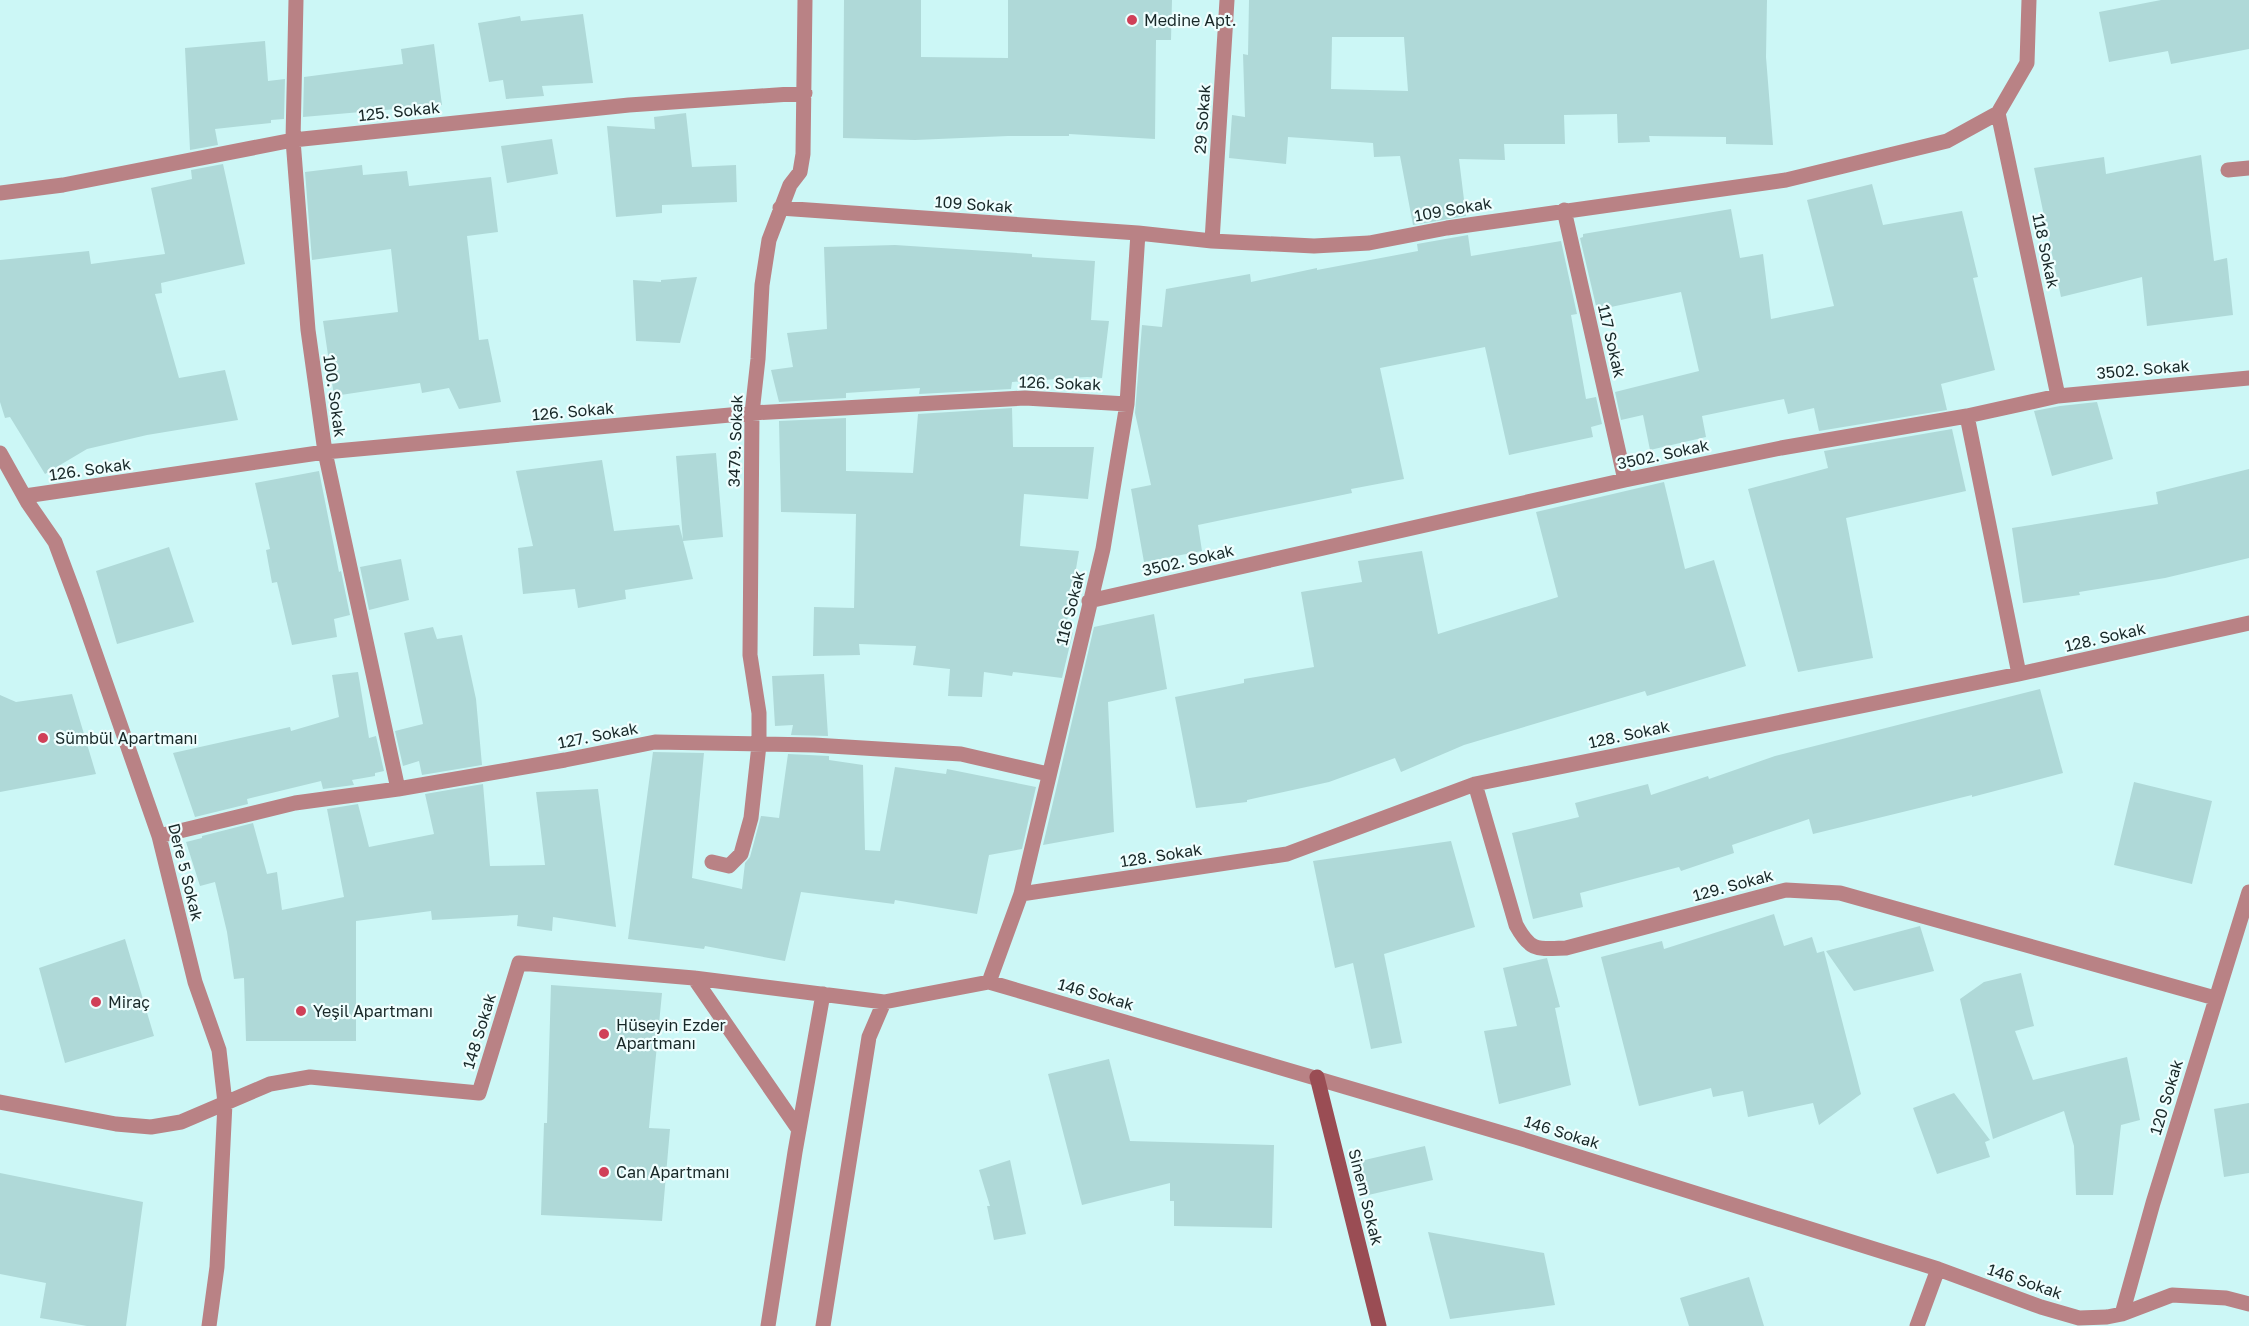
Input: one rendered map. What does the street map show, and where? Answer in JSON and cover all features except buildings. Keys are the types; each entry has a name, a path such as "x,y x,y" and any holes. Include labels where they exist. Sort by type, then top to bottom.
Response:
{"street":[{"name":"100. Sokak","path":"296,0 294,140 308,330 325,452 398,789"},
{"name":"3479. Sokak","path":"712,862 729,866 741,854 751,818 759,745 759,713 750,656 752,413 762,285 769,240 790,185 800,172 803,154 805,0"},
{"name":"29 Sokak","path":"1212,241 1227,0"},
{"path":"1998,113 2027,63 2029,0"},
{"name":"125. Sokak","path":"0,193 63,185 294,140 629,105 805,93"},
{"name":"109 Sokak","path":"780,208 1138,233 1212,241 1314,246 1369,243 1564,210 1786,180 1947,141 1998,113"},
{"name":"118 Sokak","path":"1998,113 2058,396"},
{"path":"2228,170 2249,168"},
{"name":"117 Sokak","path":"1564,210 1625,480"},
{"name":"116 Sokak","path":"989,982 1021,894 1102,549 1127,404 1138,233"},
{"name":"3502. Sokak","path":"1089,601 1625,480 1781,448 1967,416 2058,396 2249,378"},
{"name":"126. Sokak","path":"25,496 325,452 752,413 1025,398 1127,404"},
{"path":"1967,416 2019,674"},
{"name":"Dere 5 Sokak","path":"0,453 28,503 55,542 159,836 195,982 219,1050 225,1103 217,1267 209,1326"},
{"name":"128. Sokak","path":"1021,894 1287,854 1475,784 2019,674 2249,623"},
{"name":"127. Sokak","path":"159,836 295,803 398,789 655,742 814,745 961,754 1048,774"},
{"name":"129. Sokak","path":"1475,784 1516,925 1526,942 1539,949 1566,948 1786,890 1840,893 2215,999"},
{"name":"120 Sokak","path":"2122,1314 2153,1203 2249,892"},
{"name":"148 Sokak","path":"0,1102 116,1124 151,1127 181,1122 270,1084 310,1077 479,1093 519,963 694,978 884,1002 989,982"},
{"path":"694,978 799,1130"},
{"name":"146 Sokak","path":"989,982 1519,1137 1938,1269 2041,1307 2079,1318 2122,1314 2172,1295 2226,1298 2249,1304"},
{"path":"768,1326 823,994"},
{"path":"823,1326 869,1036 884,1002"},
{"name":"Sinem Sokak","path":"1317,1077 1379,1326"},
{"path":"1917,1326 1938,1269"}],"place":[{"name":"Medine Apt.","path":"1132,20"},
{"name":"Sümbül Apartmanı","path":"43,738"},
{"name":"Miraç","path":"96,1002"},
{"name":"Yeşil Apartmanı","path":"301,1011"},
{"name":"Hüseyin Ezder Apartmanı","path":"604,1034"},
{"name":"Can Apartmanı","path":"604,1172"}]}
